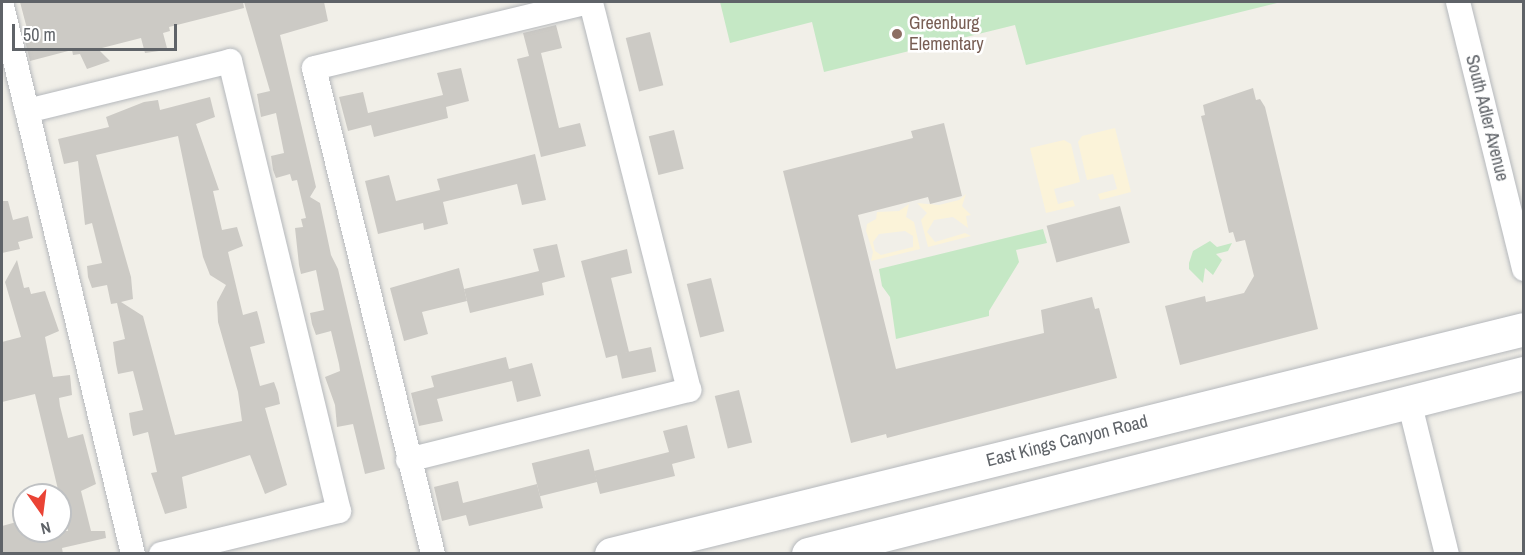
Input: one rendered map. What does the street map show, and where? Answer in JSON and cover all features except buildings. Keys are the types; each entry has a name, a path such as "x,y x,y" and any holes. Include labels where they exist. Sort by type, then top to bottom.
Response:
{"main road":[{"name":"East Kings Canyon Road","path":"611,554 1524,329"},
{"path":"808,554 1524,373"}],"street":[{"path":"408,460 688,390 590,2 314,68 408,460 432,554"},
{"name":"South Adler Avenue","path":"1458,2 1524,269"},
{"path":"2,6 133,554"},
{"path":"27,111 230,61 339,511 240,544 161,554"},
{"path":"1408,401 1447,554"}],"green space":[{"name":"Greenburg Elementary","path":"720,2 1281,2 1026,65 1015,25 824,72 812,22 730,43"},
{"path":"1043,229 1047,243 1016,250 1019,262 989,311 989,316 896,339 890,297 882,286 879,269"},
{"path":"1210,241 1217,247 1232,243 1228,251 1216,254 1222,260 1213,275 1205,268 1203,283 1189,269 1189,263 1193,251"}],"sand":[{"path":"1115,128 1131,192 1100,200 1098,194 1117,189 1113,174 1087,180 1078,142 1082,136"},
{"path":"1064,140 1071,144 1080,182 1054,189 1058,204 1073,200 1075,206 1046,213 1030,148"},
{"path":"966,194 962,206 971,215 966,216 968,228 953,217 934,220 927,232 935,242 965,233 971,236 928,247 921,220 927,213 917,203 939,205 959,200"},
{"path":"909,204 906,217 914,222 920,249 871,261 873,252 866,231 867,224 876,219 877,212 899,211","holes":["905,231 913,236 913,247 881,255 875,251 873,242 879,234"]}],"place":[{"name":"Greenburg Elementary","path":"897,34"}]}
